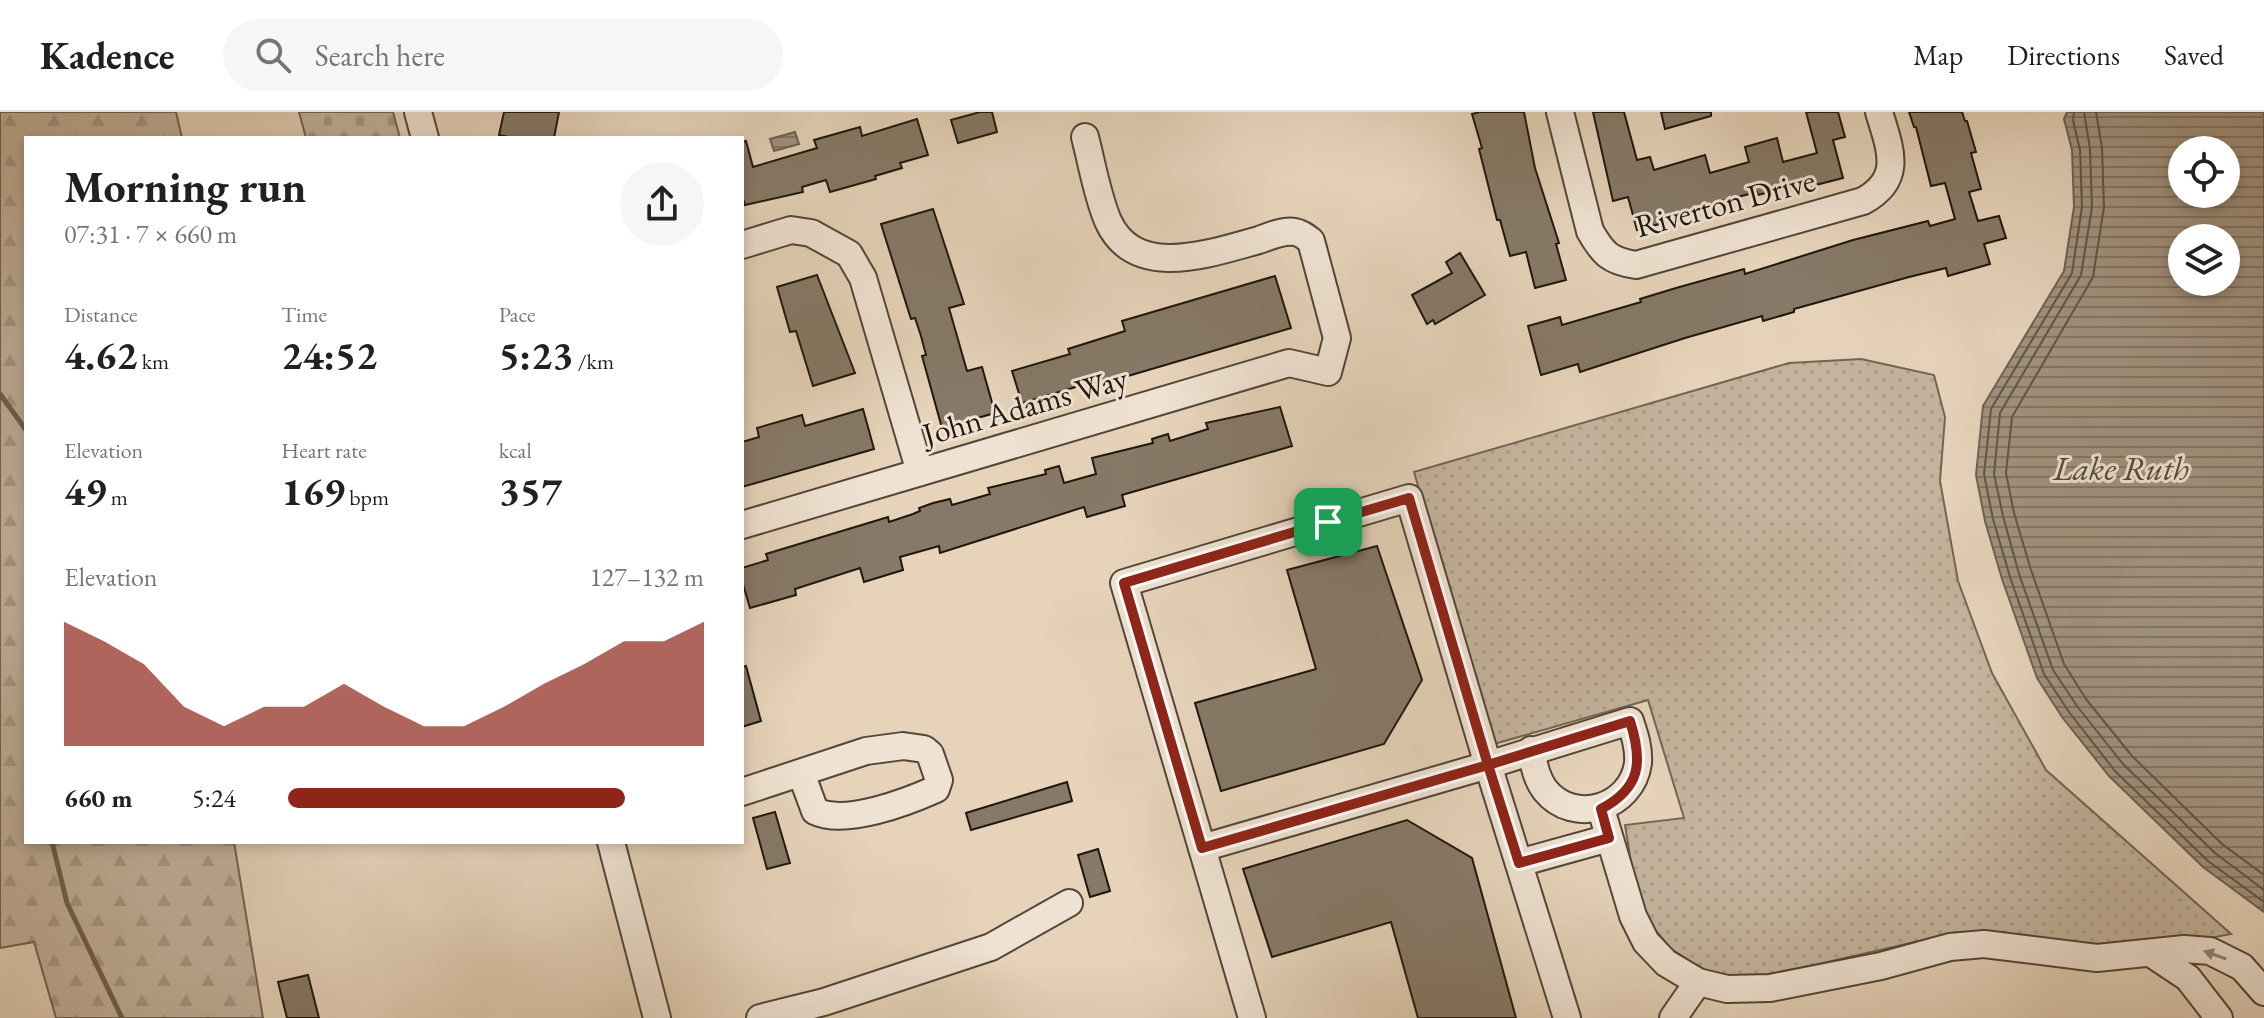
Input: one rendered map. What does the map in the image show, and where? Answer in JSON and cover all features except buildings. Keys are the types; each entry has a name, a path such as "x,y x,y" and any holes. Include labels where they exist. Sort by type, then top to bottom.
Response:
{"street":[{"path":"418,112 424,136"},
{"name":"Riverton Drive","path":"1560,112 1590,231 1598,246 1615,261 1636,265 1863,201 1879,193 1889,175 1891,151 1879,112"},
{"name":"John Adams Way","path":"744,524 1289,363 1328,372 1337,338 1311,241 1303,235 1286,232 1178,258 1134,252 1122,242 1108,221 1085,137"},
{"path":"744,244 791,230 811,233 849,254 863,278 920,472"},
{"path":"1252,1018 1124,583 1409,498 1567,1018"},
{"path":"1202,848 1488,765 1531,750 1630,721 1638,745 1638,765 1632,784 1619,799 1601,809 1581,810 1561,804 1546,791 1537,776 1531,750"},
{"path":"744,791 866,751 903,746 924,749 930,754 939,780 936,789 902,803 862,814 822,815 815,811 801,773"},
{"path":"1601,809 1633,916 1646,942 1666,963 1698,982 1727,989 1770,988 1881,966 1950,947 1984,944 2097,958 2184,949 2210,951 2242,967 2264,992"},
{"path":"1519,863 1609,838"},
{"path":"612,844 657,1018"},
{"path":"760,1018 824,1002 991,947 1069,903"},
{"path":"2152,954 2188,978 2219,1018"},
{"path":"1673,1018 1698,982"}],"green space":[{"path":"0,112 176,112 182,136 24,136 24,844 234,844 263,1018 56,1018 34,942 0,948"},
{"path":"299,112 393,112 399,136 305,136"},
{"path":"1861,359 1934,375 1945,417 1940,481 1958,581 1992,673 2046,770 2231,934 2195,941 2076,946 2020,936 1941,936 1748,980 1706,972 1670,948 1649,922 1635,887 1625,825 1684,818 1648,700 1494,744 1414,472 1789,363"}],"water":[{"name":"Lake Ruth","path":"2067,112 2264,112 2264,912 2203,867 2109,776 2062,717 2037,678 1985,521 1976,475 1983,406 2064,271 2074,207 2072,150 2064,119"},
{"path":"795,132 799,144 774,151 770,139"}],"waterway":[{"path":"0,394 24,427"},
{"path":"52,844 67,903 122,1018"}],"route":[{"path":"1328,522 1124,583 1202,848 1488,765 1519,863 1609,838 1601,809 1619,799 1632,784 1638,765 1638,745 1630,721 1488,765 1409,498 1328,522"}]}
